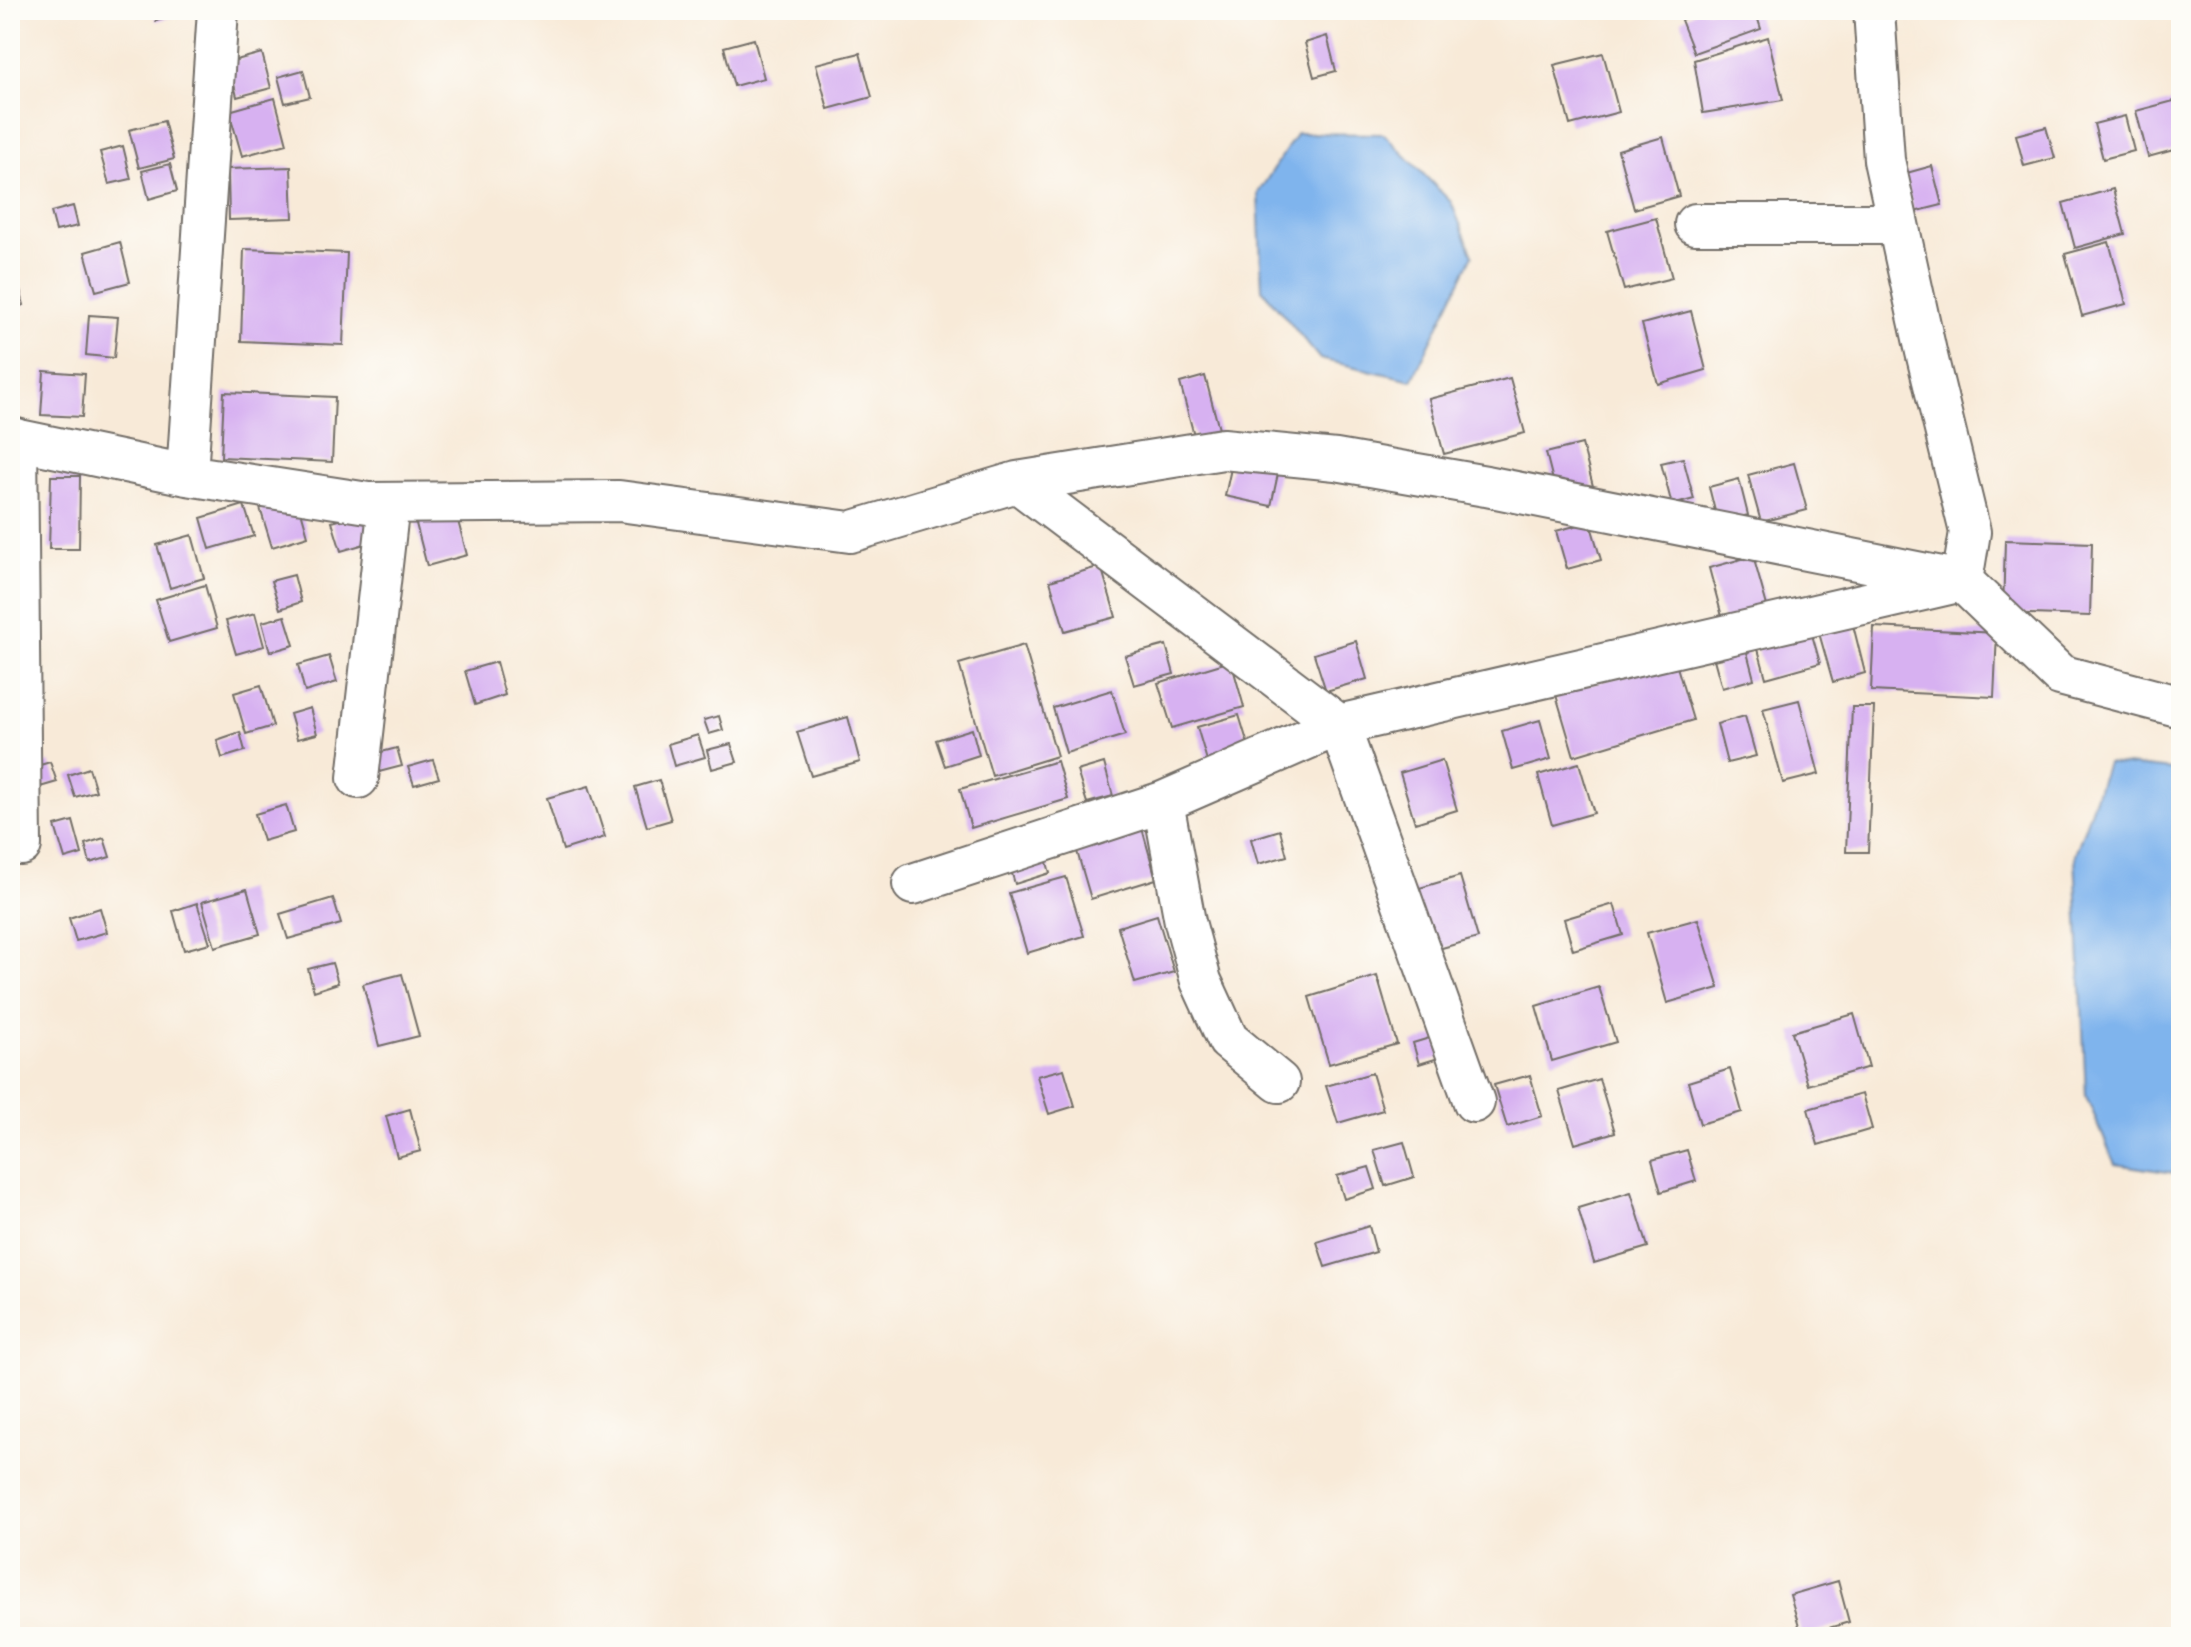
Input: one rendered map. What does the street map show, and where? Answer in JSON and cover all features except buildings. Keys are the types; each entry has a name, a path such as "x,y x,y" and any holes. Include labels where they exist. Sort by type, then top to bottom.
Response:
{"street":[{"path":"187,475 218,10"},
{"path":"1874,10 1884,160 1970,532 1962,581"},
{"path":"1695,224 1897,224"},
{"path":"21,845 13,439 187,475 368,503 619,501 850,532 1017,482 1223,449 1336,460 1501,489 1962,581 2060,675 2181,707"},
{"path":"1017,482 1339,725 1474,1102"},
{"path":"358,778 389,503"},
{"path":"913,884 1163,802 1339,725 1962,581"},
{"path":"1163,802 1185,922 1201,981 1228,1040 1279,1082"}],"water":[{"path":"1297,133 1384,134 1451,202 1473,255 1412,380 1320,359 1262,289 1258,193"},
{"path":"2107,763 2181,771 2181,1174 2115,1164 2086,1096 2075,855"}]}
